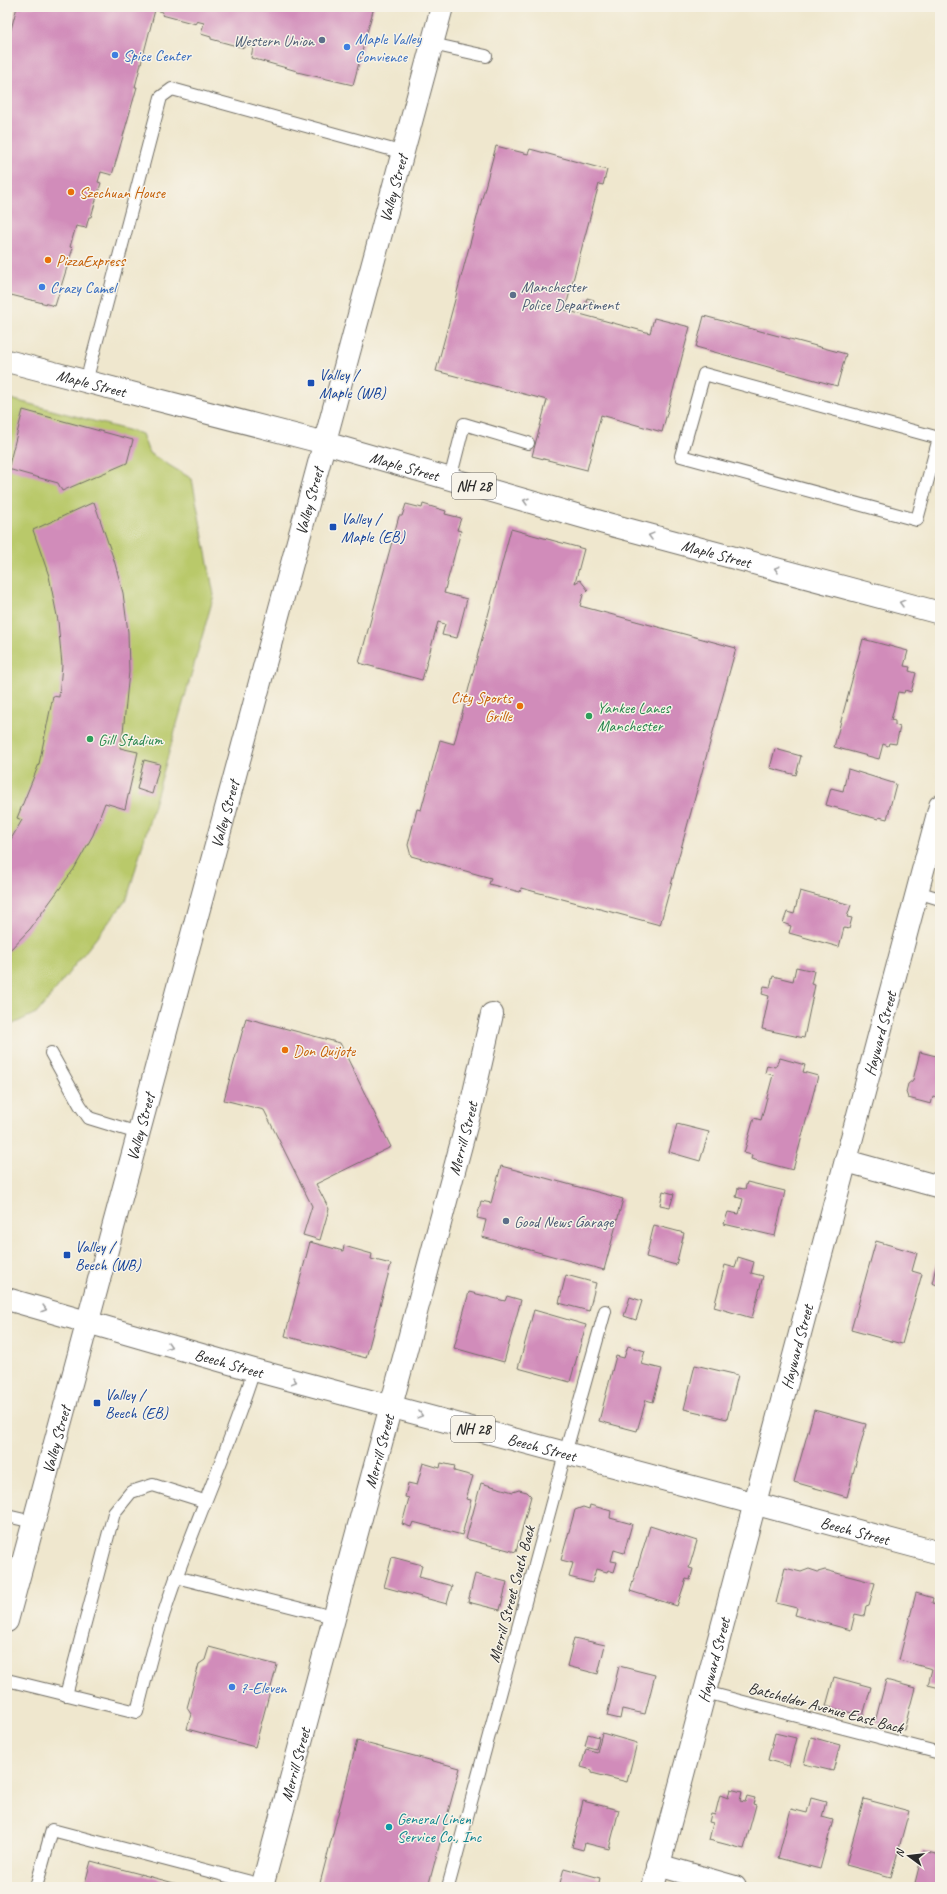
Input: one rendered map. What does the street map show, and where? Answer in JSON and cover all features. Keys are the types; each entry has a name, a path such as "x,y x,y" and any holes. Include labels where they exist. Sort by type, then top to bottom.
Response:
{"main road":[{"name":"Valley Street","path":"7,1619 404,153 442,7"},
{"name":"Maple Street","path":"7,361 325,443 604,523 940,613"},
{"name":"Hayward Street","path":"652,1887 940,806"},
{"name":"Merrill Street","path":"262,1886 469,1115 492,1014"},
{"path":"846,1161 940,1187"},
{"name":"Beech Street","path":"7,1298 254,1370 940,1553"},
{"path":"658,1866 735,1887"}],"lane":[{"path":"432,44 486,56"},
{"path":"86,382 161,97 172,89 404,153"},
{"path":"704,374 940,438 917,520 682,456 704,374"},
{"path":"450,479 464,424 528,443"},
{"path":"917,892 940,899"},
{"path":"51,1053 80,1105 89,1118 138,1133"},
{"name":"Merrill Street South Back","path":"448,1887 605,1311"},
{"path":"7,1680 137,1712 159,1627 176,1577 204,1501 234,1433 254,1370"},
{"path":"66,1695 114,1513 131,1492 154,1485 204,1501"},
{"path":"7,1516 33,1522"},
{"path":"176,1577 333,1617"},
{"name":"Batchelder Avenue East Back","path":"705,1692 940,1753"},
{"path":"36,1887 52,1830 262,1886"}],"green space":[{"name":"Gill Stadium","path":"7,398 142,434 149,453 192,479 214,595 127,899 38,1012 7,1027"}],"building":[{"path":"17,7 374,7 353,85 297,72 251,58 253,47 245,45 244,48 211,39 211,37 201,34 204,23 196,21 196,24 162,15 163,12 155,10 135,87 137,87 112,175 101,172 98,182 101,183 91,217 89,217 86,228 76,226 70,247 73,248 55,306 7,294 7,44"},
{"name":"Manchester Police Department","path":"496,146 528,154 530,149 607,170 603,185 599,184 565,310 650,333 654,318 690,327 662,432 601,415 587,470 532,456 547,400 436,371"},
{"path":"587,298 594,300 592,308 585,306"},
{"path":"704,316 846,354 837,386 696,347"},
{"path":"23,410 133,440 127,463 62,491 58,483 8,469"},
{"path":"94,502 114,560 123,593 128,632 129,672 123,733 120,748 138,752 125,809 105,803 93,835 74,869 30,929 7,953 7,846 22,820 17,818 39,764 53,696 59,697 62,665 58,621 49,576 33,530"},
{"path":"406,504 422,508 423,504 446,511 445,514 461,518 457,530 461,531 444,593 467,599 457,638 442,635 445,624 438,622 422,680 359,663 399,516 402,516"},
{"name":"Yankee Lanes Manchester","path":"511,529 584,549 575,583 580,580 588,590 583,595 580,606 736,648 660,925 521,888 520,892 489,884 491,878 411,856 408,845 417,809 421,810 440,740 454,744"},
{"path":"863,639 908,651 904,666 910,667 909,671 916,673 911,692 905,690 904,693 898,692 891,720 895,721 895,725 900,727 896,744 889,743 888,746 883,744 879,759 834,747"},
{"path":"775,749 801,756 796,775 770,768"},
{"path":"144,760 160,764 152,794 137,789"},
{"path":"848,769 896,784 887,819 879,817 878,819 826,805 831,788 843,791"},
{"path":"800,891 851,905 847,917 852,918 849,929 844,928 839,947 789,933 791,926 783,923 787,912 794,914"},
{"path":"796,967 814,971 811,984 815,985 804,1038 762,1029 769,996 762,994 764,986 770,987 773,976 793,981"},
{"path":"246,1018 340,1043 391,1147 316,1184 329,1209 320,1240 303,1235 312,1206 264,1110 224,1100"},
{"path":"920,1052 940,1057 940,1099 933,1097 931,1104 908,1098 906,1092 908,1084 913,1080"},
{"path":"780,1058 805,1065 803,1072 818,1076 793,1170 751,1159 752,1155 744,1153 754,1118 761,1120 773,1075 765,1073 767,1065 775,1067"},
{"path":"677,1124 709,1132 700,1161 669,1152"},
{"path":"501,1166 623,1199 604,1270 482,1237 486,1220 477,1218 481,1201 491,1203"},
{"path":"747,1182 785,1191 775,1236 724,1224 728,1212 739,1214 743,1199 736,1197 738,1188 745,1189"},
{"path":"663,1191 674,1194 670,1207 660,1205"},
{"path":"654,1225 684,1233 676,1265 646,1257"},
{"path":"876,1241 917,1253 912,1271 922,1274 902,1344 851,1330"},
{"path":"310,1242 343,1251 344,1246 372,1254 371,1259 391,1264 366,1358 285,1336"},
{"path":"738,1257 754,1262 751,1273 763,1276 752,1318 714,1307 725,1265 735,1268"},
{"path":"937,1263 940,1264 940,1286 932,1283"},
{"path":"566,1275 596,1283 589,1311 559,1303"},
{"path":"469,1292 505,1301 507,1296 521,1300 504,1362 454,1348"},
{"path":"630,1297 642,1301 636,1320 624,1316"},
{"path":"534,1310 586,1325 570,1382 518,1368"},
{"path":"628,1346 645,1351 641,1364 662,1369 653,1402 646,1400 637,1431 599,1421 616,1356 624,1358"},
{"path":"695,1365 738,1375 727,1419 684,1409"},
{"path":"814,1410 866,1424 847,1497 794,1482"},
{"path":"423,1463 440,1468 441,1463 455,1466 454,1471 473,1476 466,1499 471,1500 462,1535 413,1522 411,1527 402,1524 409,1498 405,1497 408,1483 417,1485"},
{"path":"481,1483 513,1492 519,1490 527,1492 531,1496 516,1552 466,1539"},
{"path":"590,1505 611,1511 610,1518 632,1524 624,1553 614,1550 611,1561 617,1562 614,1572 596,1569 592,1583 569,1577 573,1563 561,1560 575,1510 583,1507 589,1509"},
{"path":"650,1526 697,1541 689,1568 693,1569 690,1580 686,1579 677,1606 630,1591"},
{"path":"392,1557 422,1565 419,1577 452,1586 447,1604 384,1587"},
{"path":"785,1568 801,1572 809,1569 818,1572 825,1570 875,1583 869,1605 866,1606 864,1616 855,1614 851,1630 795,1615 797,1608 776,1603"},
{"path":"475,1574 507,1582 500,1610 468,1602"},
{"path":"916,1593 933,1598 932,1603 940,1605 940,1688 928,1685 932,1669 899,1660"},
{"path":"574,1638 605,1645 598,1674 567,1666"},
{"name":"7-Eleven","path":"209,1647 277,1665 255,1747 187,1729 191,1714 187,1708 199,1664 205,1660"},
{"path":"619,1666 655,1675 645,1714 622,1709 620,1719 607,1716"},
{"path":"834,1677 871,1687 863,1716 826,1706"},
{"path":"886,1680 915,1688 904,1730 875,1722"},
{"path":"602,1733 637,1743 627,1782 592,1773 592,1770 581,1767 586,1749 597,1752"},
{"path":"775,1733 796,1738 789,1766 768,1760"},
{"path":"588,1734 599,1737 596,1749 585,1746"},
{"path":"811,1737 840,1745 833,1771 804,1764"},
{"name":"General Linen Service Co., Inc","path":"357,1741 460,1768 428,1887 319,1887"},
{"path":"730,1789 742,1792 740,1801 745,1802 747,1796 755,1798 753,1804 756,1805 744,1849 709,1840 713,1823 709,1822 711,1814 715,1815 720,1795 728,1798"},
{"path":"811,1798 826,1802 822,1817 833,1820 820,1869 778,1858 791,1809 807,1813"},
{"path":"864,1799 909,1811 891,1877 846,1865"},
{"path":"583,1801 619,1810 609,1849 585,1843 583,1850 572,1847"},
{"path":"923,1851 940,1855 940,1887 914,1887"},
{"path":"91,1861 189,1887 84,1887"},
{"path":"564,1868 600,1878 598,1887 559,1887"}],"place":[{"name":"Western Union","path":"322,40"},
{"name":"Maple Valley Convience","path":"347,47"},
{"name":"Spice Center","path":"115,55"},
{"name":"Szechuan House","path":"71,192"},
{"name":"PizzaExpress","path":"48,260"},
{"name":"Crazy Camel","path":"42,287"},
{"name":"Manchester Police Department","path":"513,295"},
{"name":"Valley / Maple (WB)","path":"311,383"},
{"name":"Valley / Maple (EB)","path":"333,527"},
{"name":"City Sports Grille","path":"520,706"},
{"name":"Yankee Lanes Manchester","path":"589,716"},
{"name":"Gill Stadium","path":"90,739"},
{"name":"Don Quijote","path":"285,1050"},
{"name":"Good News Garage","path":"506,1221"},
{"name":"Valley / Beech (WB)","path":"67,1255"},
{"name":"Valley / Beech (EB)","path":"97,1403"},
{"name":"7-Eleven","path":"232,1687"},
{"name":"General Linen Service Co., Inc","path":"389,1827"}]}
